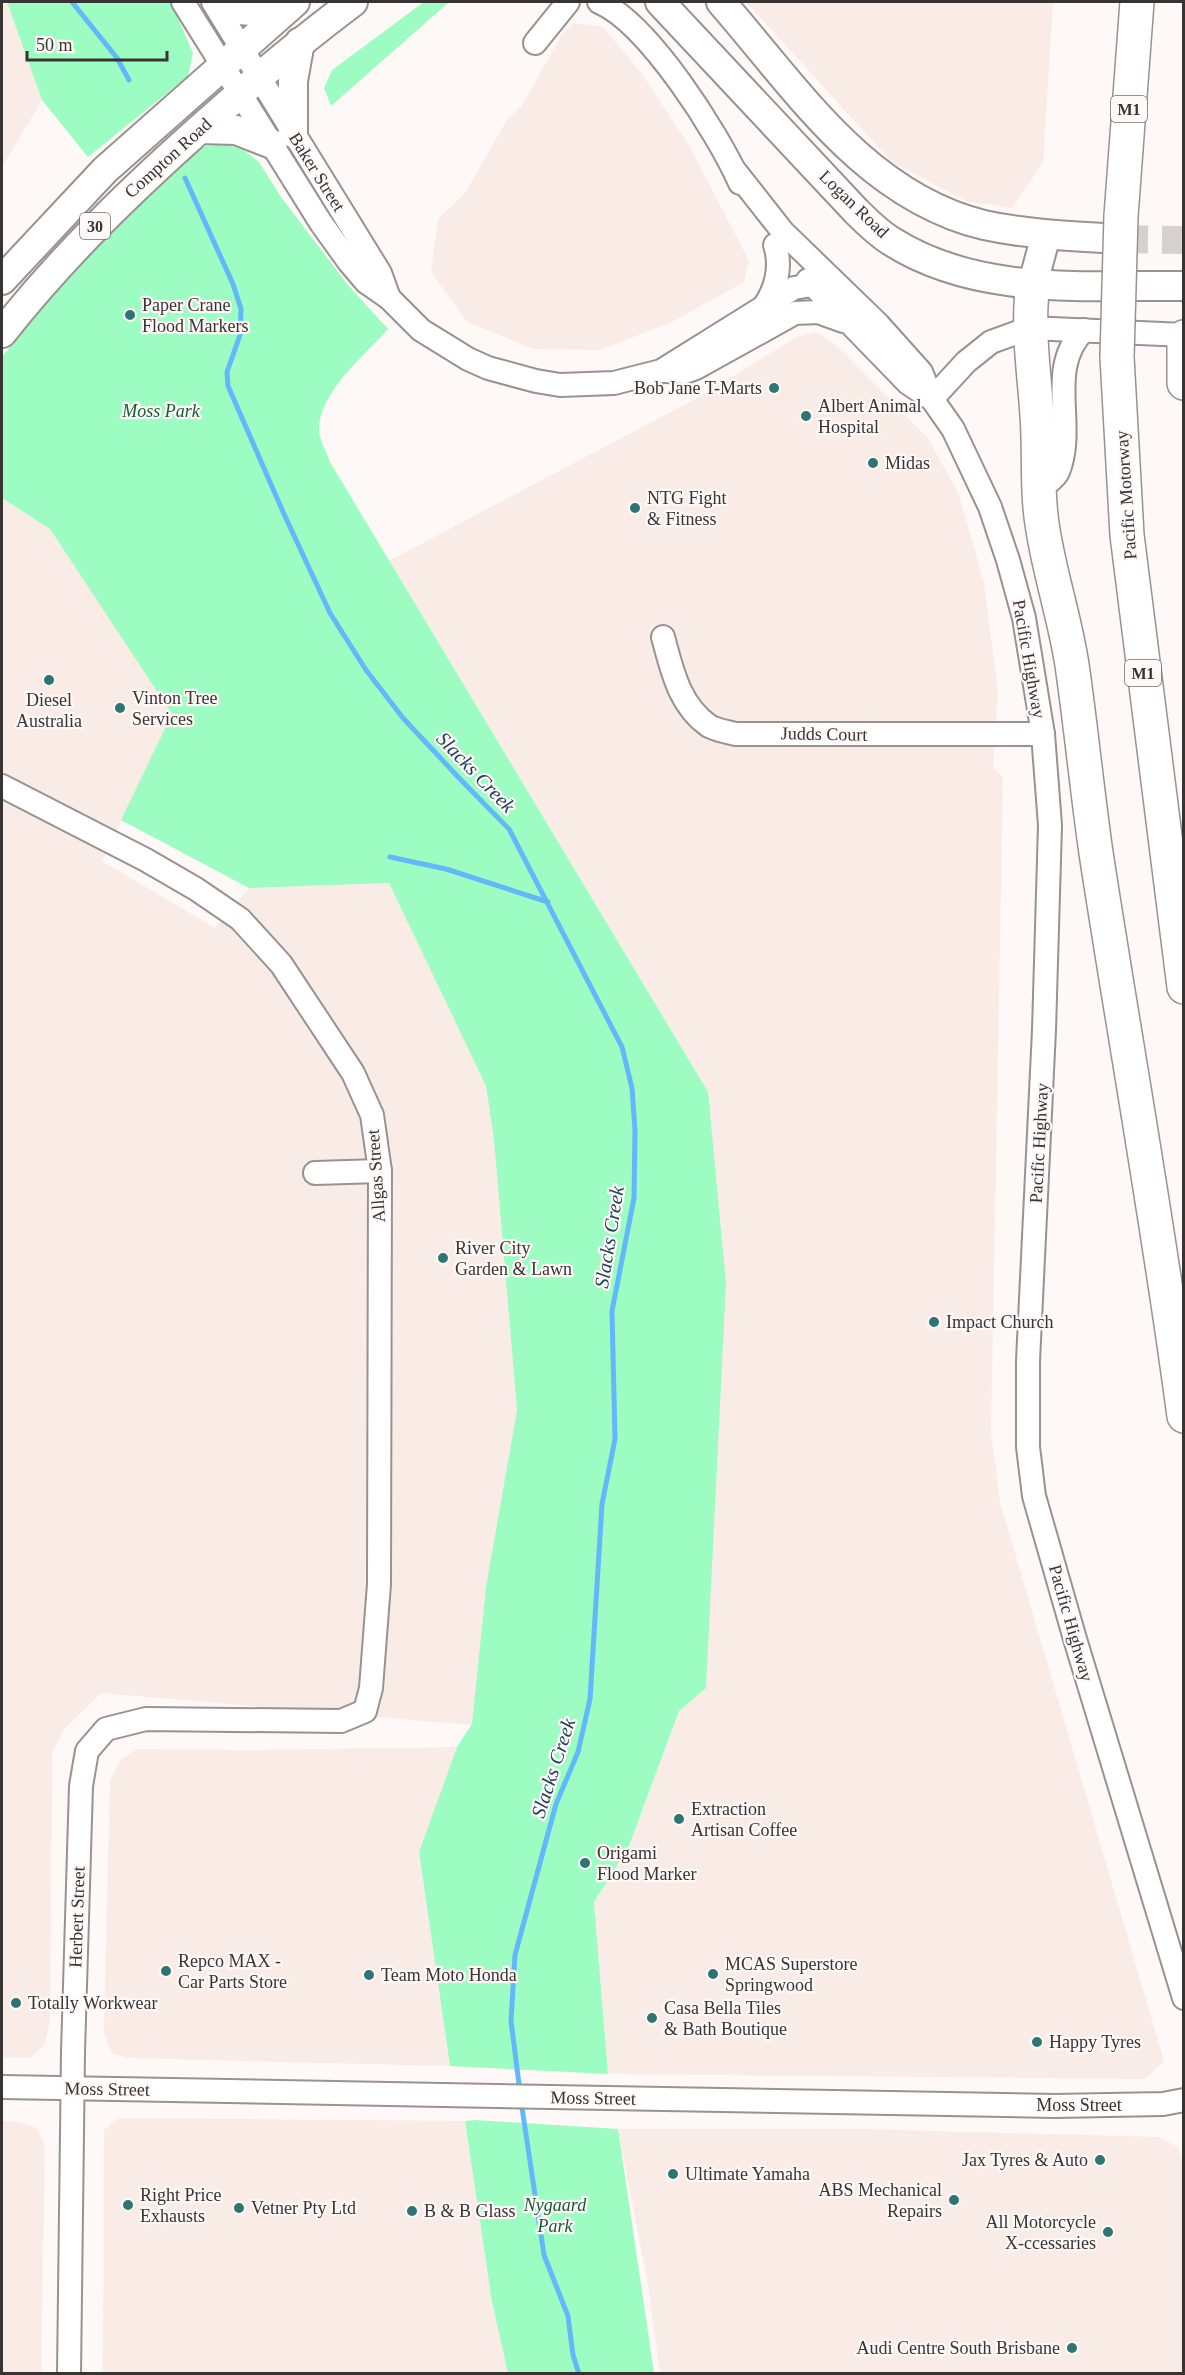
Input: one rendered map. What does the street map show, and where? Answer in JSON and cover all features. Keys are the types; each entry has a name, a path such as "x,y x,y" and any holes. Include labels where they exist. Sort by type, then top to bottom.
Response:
{"highway":[{"name":"Pacific Motorway","path":"1137,2 1121,227 1117,357 1126,535 1184,987"},
{"path":"1033,283 1030,328 1037,417 1038,490 1043,531 1057,586 1072,664 1096,854 1170,1310 1184,1416"},
{"path":"1184,336 1184,383"}],"main road":[{"name":"Compton Road","path":"2,333 46,279 113,208 249,85 353,2"},
{"name":"Logan Road","path":"721,2 828,128 852,152 883,176 914,195 952,214 983,224 1046,235 1121,227"},
{"name":"Compton Road","path":"2,280 105,170 293,3"},
{"name":"Logan Road","path":"662,4 856,211 890,240 932,262 957,271 992,279 1033,283 1184,286"},
{"path":"200,129 236,130 283,138 300,42"},
{"path":"1033,283 1046,235"}],"street":[{"path":"183,2 231,56"},
{"path":"215,2 231,56"},
{"path":"215,2 245,15 293,3"},
{"path":"535,43 568,2"},
{"path":"599,2 612,8 630,24 676,77 696,104 735,171 747,199 772,233 817,287 839,290 855,311"},
{"name":"Baker Street","path":"231,56 283,138 380,273 389,298 408,318 443,345 488,368 514,376 560,385 615,384 661,371 791,290 817,287"},
{"path":"772,233 810,260 855,311"},
{"path":"762,309 772,294 776,281 778,263 772,233"},
{"path":"810,260 820,273 817,287"},
{"name":"Baker Street","path":"661,371 685,372 696,368 810,303 817,287"},
{"name":"Baker Street","path":"793,314 804,311 855,311"},
{"name":"Pacific Highway","path":"855,311 921,372 932,399 953,429 998,527 1023,618 1043,734 1050,825 1044,1030 1028,1360 1028,1447 1034,1496 1075,1640 1184,1998"},
{"path":"932,399 966,362 991,342 1030,328 1184,336"},
{"path":"1038,490 1058,474 1064,444 1065,358 1074,339 1084,330"},
{"name":"Judds Court","path":"663,637 677,687 691,710 710,727 727,732 736,734 876,735 1043,734"},
{"name":"Allgas Street","path":"2,786 146,860 196,889 240,919 286,969 353,1073 372,1115 380,1171 379,1584 371,1688 365,1711"},
{"path":"315,1173 380,1171"},
{"name":"Herbert Street","path":"69,2373 73,2088 81,1786 87,1751 106,1730 146,1719 340,1721 365,1711"},
{"name":"Moss Street","path":"2,2087 1055,2106 1163,2104 1184,2100"}],"shaded area":[{"path":"2,2 7,2 42,100 2,167"},
{"path":"746,2 1053,2 1043,162 1012,208 966,201 891,161"},
{"path":"574,23 603,27 642,74 690,147 749,261 744,282 672,322 600,350 534,349 467,322 431,272 438,219 465,193 508,118 521,107 562,34"},
{"path":"815,332 835,344 928,438 959,495 984,583 998,692 993,768 1003,777 991,1432 1000,1502 1164,2061 1145,2079 608,2074 594,1902 629,1846 679,1711 706,1687 389,561 701,396 795,338"},
{"path":"2,498 50,529 173,714 102,861 215,928 249,888 389,883 486,1086 494,1140 517,1410 486,1587 472,1725 101,1693 65,1728 52,1753 50,2022 44,2045 30,2058 2,2058"},
{"path":"457,1747 419,1852 450,2066 128,2058 112,2053 104,2032 110,1781 120,1760 137,1749"},
{"path":"119,2118 465,2121 492,2302 508,2373 103,2374 104,2130"},
{"path":"2,2121 19,2122 37,2128 45,2146 41,2373 2,2373"},
{"path":"618,2129 863,2129 1158,2137 1178,2147 1183,2160 1183,2373 660,2373 648,2285"}],"green space":[{"path":"7,2 171,2 193,53 188,76 88,157 42,100"},
{"path":"424,2 449,2 331,106 324,88 332,70"},
{"name":"Moss Park","path":"226,144 245,151 259,162 281,197 348,285 388,329 334,389 321,417 319,431 322,443 330,462 708,1092 726,1283 706,1688 679,1711 629,1846 594,1902 608,2074 450,2066 419,1852 457,1747 472,1724 486,1587 517,1410 494,1140 486,1086 389,883 249,888 121,820 172,714 50,529 2,498 2,357 76,261 198,150 206,146"},
{"name":"Nygaard Park","path":"465,2121 618,2129 654,2373 508,2373 492,2302"}],"waterway":[{"name":"Slacks Creek","path":"72,2 117,58 129,80"},
{"name":"Slacks Creek","path":"185,178 233,284 241,309 240,335 227,372 228,386 330,613 366,670 403,718 509,829 622,1047 632,1088 635,1131 634,1198 612,1311 615,1439 602,1504 590,1699 578,1752 556,1804 515,1955 511,2021 520,2092"},
{"path":"390,857 446,869 548,902"},
{"name":"Slacks Creek","path":"521,2101 544,2255 568,2316 573,2355 579,2374"}],"tunnel":[{"path":"1120,239 1184,240"}],"place":[{"name":"Paper Crane Flood Markers","path":"130,315"},
{"name":"Bob Jane T-Marts","path":"774,388"},
{"name":"Albert Animal Hospital","path":"806,416"},
{"name":"Midas","path":"873,463"},
{"name":"NTG Fight & Fitness","path":"635,508"},
{"name":"Diesel Australia","path":"49,680"},
{"name":"Vinton Tree Services","path":"120,708"},
{"name":"River City Garden & Lawn","path":"443,1258"},
{"name":"Impact Church","path":"934,1322"},
{"name":"Extraction Artisan Coffee","path":"679,1819"},
{"name":"Origami Flood Marker","path":"585,1863"},
{"name":"Repco MAX - Car Parts Store","path":"166,1971"},
{"name":"MCAS Superstore Springwood","path":"713,1974"},
{"name":"Team Moto Honda","path":"369,1975"},
{"name":"Totally Workwear","path":"16,2003"},
{"name":"Casa Bella Tiles & Bath Boutique","path":"652,2018"},
{"name":"Happy Tyres","path":"1037,2042"},
{"name":"Jax Tyres & Auto","path":"1100,2160"},
{"name":"Ultimate Yamaha","path":"673,2174"},
{"name":"ABS Mechanical Repairs","path":"954,2200"},
{"name":"Right Price Exhausts","path":"128,2205"},
{"name":"Vetner Pty Ltd","path":"239,2208"},
{"name":"B & B Glass","path":"412,2211"},
{"name":"All Motorcycle X-ccessaries","path":"1108,2232"},
{"name":"Audi Centre South Brisbane","path":"1072,2348"}]}
